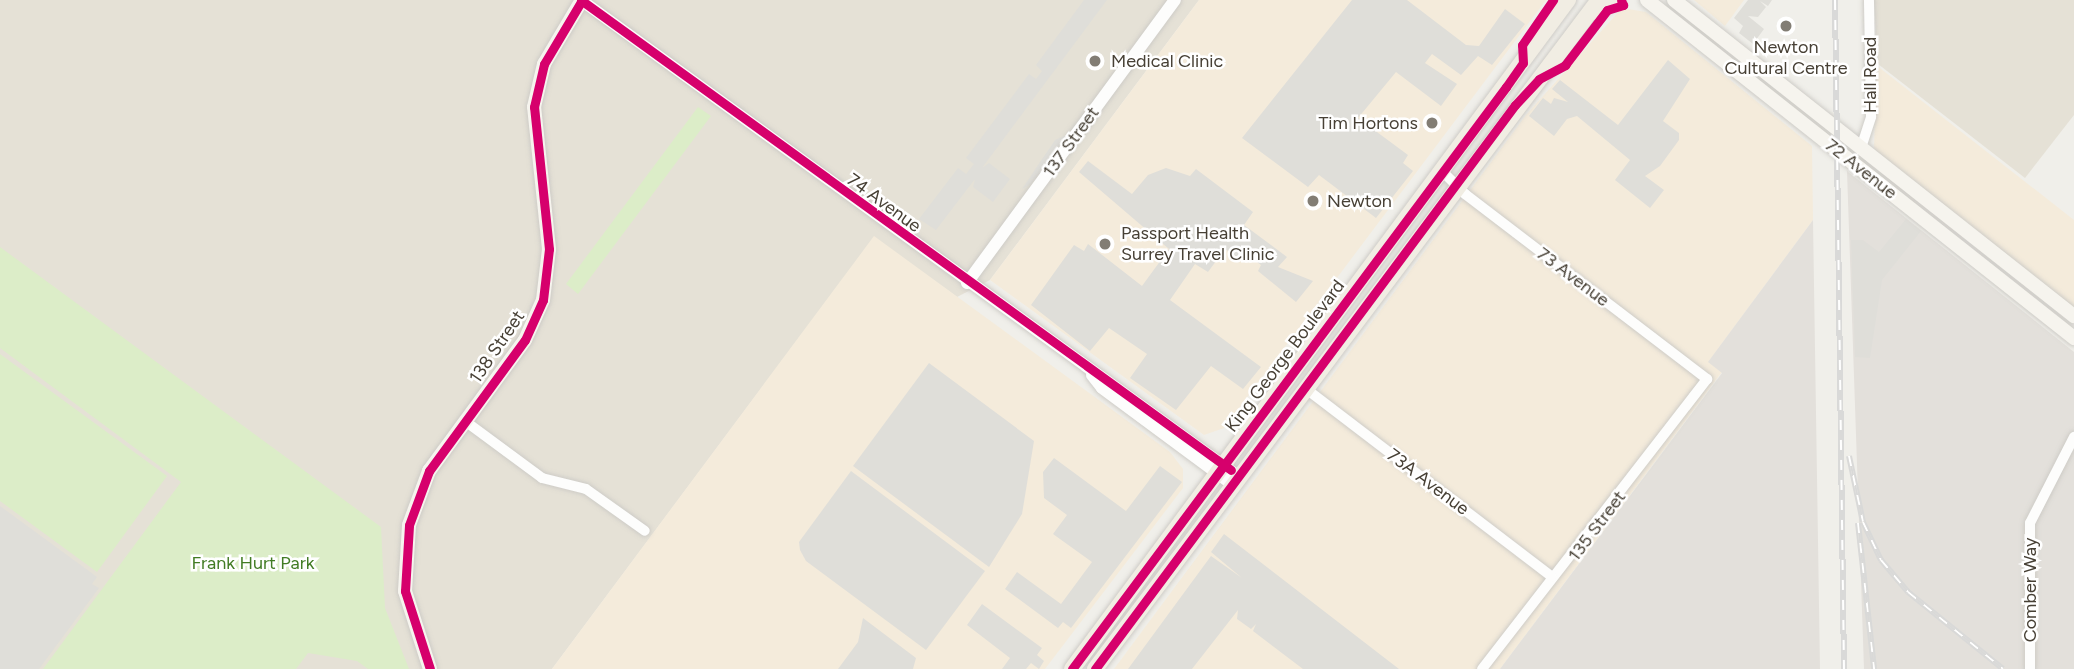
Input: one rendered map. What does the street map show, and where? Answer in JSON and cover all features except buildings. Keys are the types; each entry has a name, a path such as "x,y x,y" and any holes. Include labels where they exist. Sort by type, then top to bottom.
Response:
{"main road":[{"name":"138 Street","path":"429,664 405,591 404,546 418,494 465,421 525,340 543,300 549,249 534,107 544,64 581,0"},
{"name":"King George Boulevard","path":"1095,669 1456,185 1599,0"},
{"path":"1587,16 1616,0"},
{"name":"72 Avenue","path":"1647,0 2074,338"},
{"name":"72 Avenue","path":"1674,0 2074,316"},
{"name":"King George Boulevard","path":"1072,669 1566,2"},
{"path":"1305,388 1303,377 1355,306 1364,276"},
{"path":"429,664 443,669"}],"street":[{"name":"74 Avenue","path":"581,0 1091,374 1102,388 1236,481"},
{"name":"137 Street","path":"967,284 1175,0"},
{"name":"Hall Road","path":"1861,148 1871,117 1870,0"},
{"name":"73 Avenue","path":"1442,171 1456,185 1707,379"},
{"name":"135 Street","path":"1482,669 1552,576 1566,567 1707,379"},
{"name":"73A Avenue","path":"1305,388 1552,576"},
{"path":"465,421 542,478 586,489 645,531"},
{"name":"Comber Way","path":"2030,669 2030,523 2074,437"}],"shaded area":[{"path":"0,0 1199,0 990,280 957,297 874,237 552,669 0,669"},
{"path":"1084,0 1107,0 982,168 989,163 1010,179 993,202 973,187 975,179 936,230 919,219 958,168 966,174 974,164 966,158 1029,74 1036,79 1042,71 1036,65"},
{"path":"1199,0 1546,0 1224,428 1204,435 990,280"},
{"path":"1352,0 1407,0 1466,45 1479,46 1505,9 1525,24 1492,65 1478,56 1461,75 1432,54 1425,63 1457,84 1441,106 1396,72 1358,118 1408,155 1403,163 1413,171 1376,218 1319,175 1308,187 1242,138"},
{"path":"1694,0 1744,0 1725,26"},
{"path":"1748,0 1772,0 1768,6 1760,1 1766,7 1758,17 1748,16 1764,29 1753,44 1739,33 1743,26 1734,18"},
{"path":"1874,0 2074,0 2074,115 2025,178 1878,64"},
{"path":"1622,8 1646,12 1812,146 1813,220 1709,361 1722,372 1500,669 1114,669 1526,115"},
{"path":"1668,60 1690,79 1663,121 1679,133 1679,140 1660,166 1645,176 1664,190 1650,208 1615,180 1630,160 1577,116 1567,119 1554,136 1529,116 1543,98 1551,104 1554,98 1568,102 1552,89 1560,80 1618,125"},
{"path":"1876,65 2074,220 2074,312 1874,152"},
{"path":"1067,135 1031,184 1022,189 1055,140"},
{"path":"1088,161 1132,194 1148,175 1166,168 1190,176 1196,169 1253,212 1244,225 1287,257 1278,267 1313,281 1296,302 1258,271 1261,265 1248,255 1243,261 1225,249 1208,272 1195,264 1170,300 1261,367 1243,389 1211,366 1176,410 1130,378 1147,354 1109,328 1090,351 1031,305 1074,245 1084,251 1088,244 1142,286 1169,249 1079,172"},
{"path":"1847,171 2074,352 2074,669 1864,669"},
{"path":"1906,219 1921,231 1882,280 1870,358 1855,357 1851,240 1863,240 1879,252"},
{"path":"1813,220 1820,669 1500,669 1722,373 1708,362"},
{"path":"874,236 1170,452 1183,469 1183,488 1045,669 552,669"},
{"path":"929,363 1034,441 1022,514 989,567 853,466"},
{"path":"1054,458 1126,511 1160,466 1182,482 1071,628 1063,622 1058,628 1005,589 1017,572 1061,604 1092,562 1053,534 1067,515 1044,498 1043,472"},
{"path":"851,471 985,571 926,650 806,561 800,550 799,542"},
{"path":"0,506 97,577 92,584 99,588 39,669 0,669"},
{"path":"1224,534 1399,669 1303,669 1253,631 1256,624 1251,629 1237,619 1238,610 1192,669 1128,669 1211,556 1242,578 1211,552"},
{"path":"982,604 1042,648 1037,655 1044,661 1039,669 1031,663 1026,669 1002,669 1010,658 967,625"},
{"path":"863,618 916,658 913,669 838,669 858,642"}],"green space":[{"path":"698,107 711,116 578,294 566,284"},
{"name":"Frank Hurt Park","path":"0,247 381,527 385,608 409,669 368,669 357,661 308,653 296,669 43,669 181,482 0,348"},
{"path":"0,354 167,476 97,572 0,501"}],"railway":[{"path":"1835,0 1844,669"},
{"path":"1849,456 1863,522 1881,560 1908,592 2003,669"},
{"path":"1858,523 1874,669"}],"cycle path":[{"path":"581,0 1231,470"},
{"path":"430,669 405,591 409,525 429,471 525,340 543,300 549,249 534,107 544,64 582,0"},
{"path":"1072,669 1506,87 1523,63 1522,45 1553,0"},
{"path":"1095,669 1515,105 1539,79 1565,65 1607,10 1623,5 1621,0"}],"place":[{"name":"Newton Cultural Centre","path":"1786,26"},
{"name":"Medical Clinic","path":"1095,61"},
{"name":"Tim Hortons","path":"1432,123"},
{"name":"Newton","path":"1313,201"},
{"name":"Passport Health Surrey Travel Clinic","path":"1105,244"}]}
